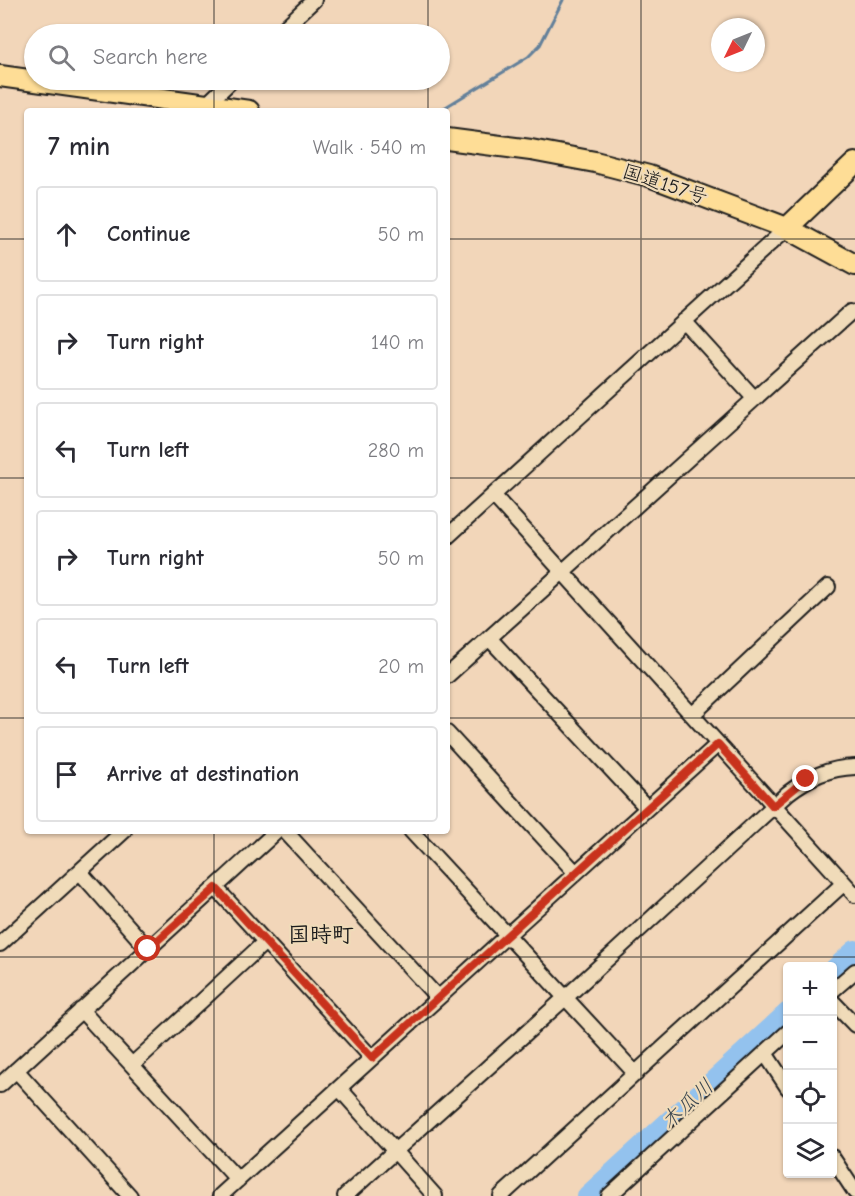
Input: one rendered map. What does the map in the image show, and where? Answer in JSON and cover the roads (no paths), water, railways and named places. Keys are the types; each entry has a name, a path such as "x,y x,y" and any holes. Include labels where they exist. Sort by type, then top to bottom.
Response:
{"highway":[{"path":"0,76 24,79"},
{"path":"99,90 228,108"},
{"name":"国道157号","path":"450,139 531,150 595,162 649,176 787,228 855,265"},
{"path":"787,228 855,163"}],"street":[{"path":"289,24 314,0"},
{"path":"206,105 222,90"},
{"path":"450,534 787,228"},
{"path":"450,673 852,311"},
{"path":"684,321 754,398"},
{"path":"493,495 855,895"},
{"path":"692,716 828,587"},
{"path":"489,638 647,808"},
{"path":"450,736 576,873"},
{"path":"220,1196 718,744"},
{"path":"345,1196 565,998 773,806 806,779 840,768 855,767"},
{"path":"0,944 121,834"},
{"path":"0,1085 274,834"},
{"path":"288,834 438,998"},
{"path":"414,834 636,1074"},
{"path":"80,872 148,949"},
{"path":"501,1196 844,884"},
{"path":"216,888 372,1058"},
{"path":"132,1065 265,942"},
{"path":"837,987 855,971"},
{"path":"837,1006 855,1025"},
{"path":"81,1010 238,1180"},
{"path":"609,1196 783,1037"},
{"path":"765,1053 783,1080"},
{"path":"16,1070 130,1196"},
{"path":"339,1088 435,1196"},
{"path":"837,1165 855,1192"}],"waterway":[{"path":"444,108 528,57 540,45 563,0"},
{"name":"木瓜川","path":"837,966 855,950"},
{"name":"木瓜川","path":"587,1196 784,1016"}],"district":[{"name":"国時町","path":"321,935"}]}
